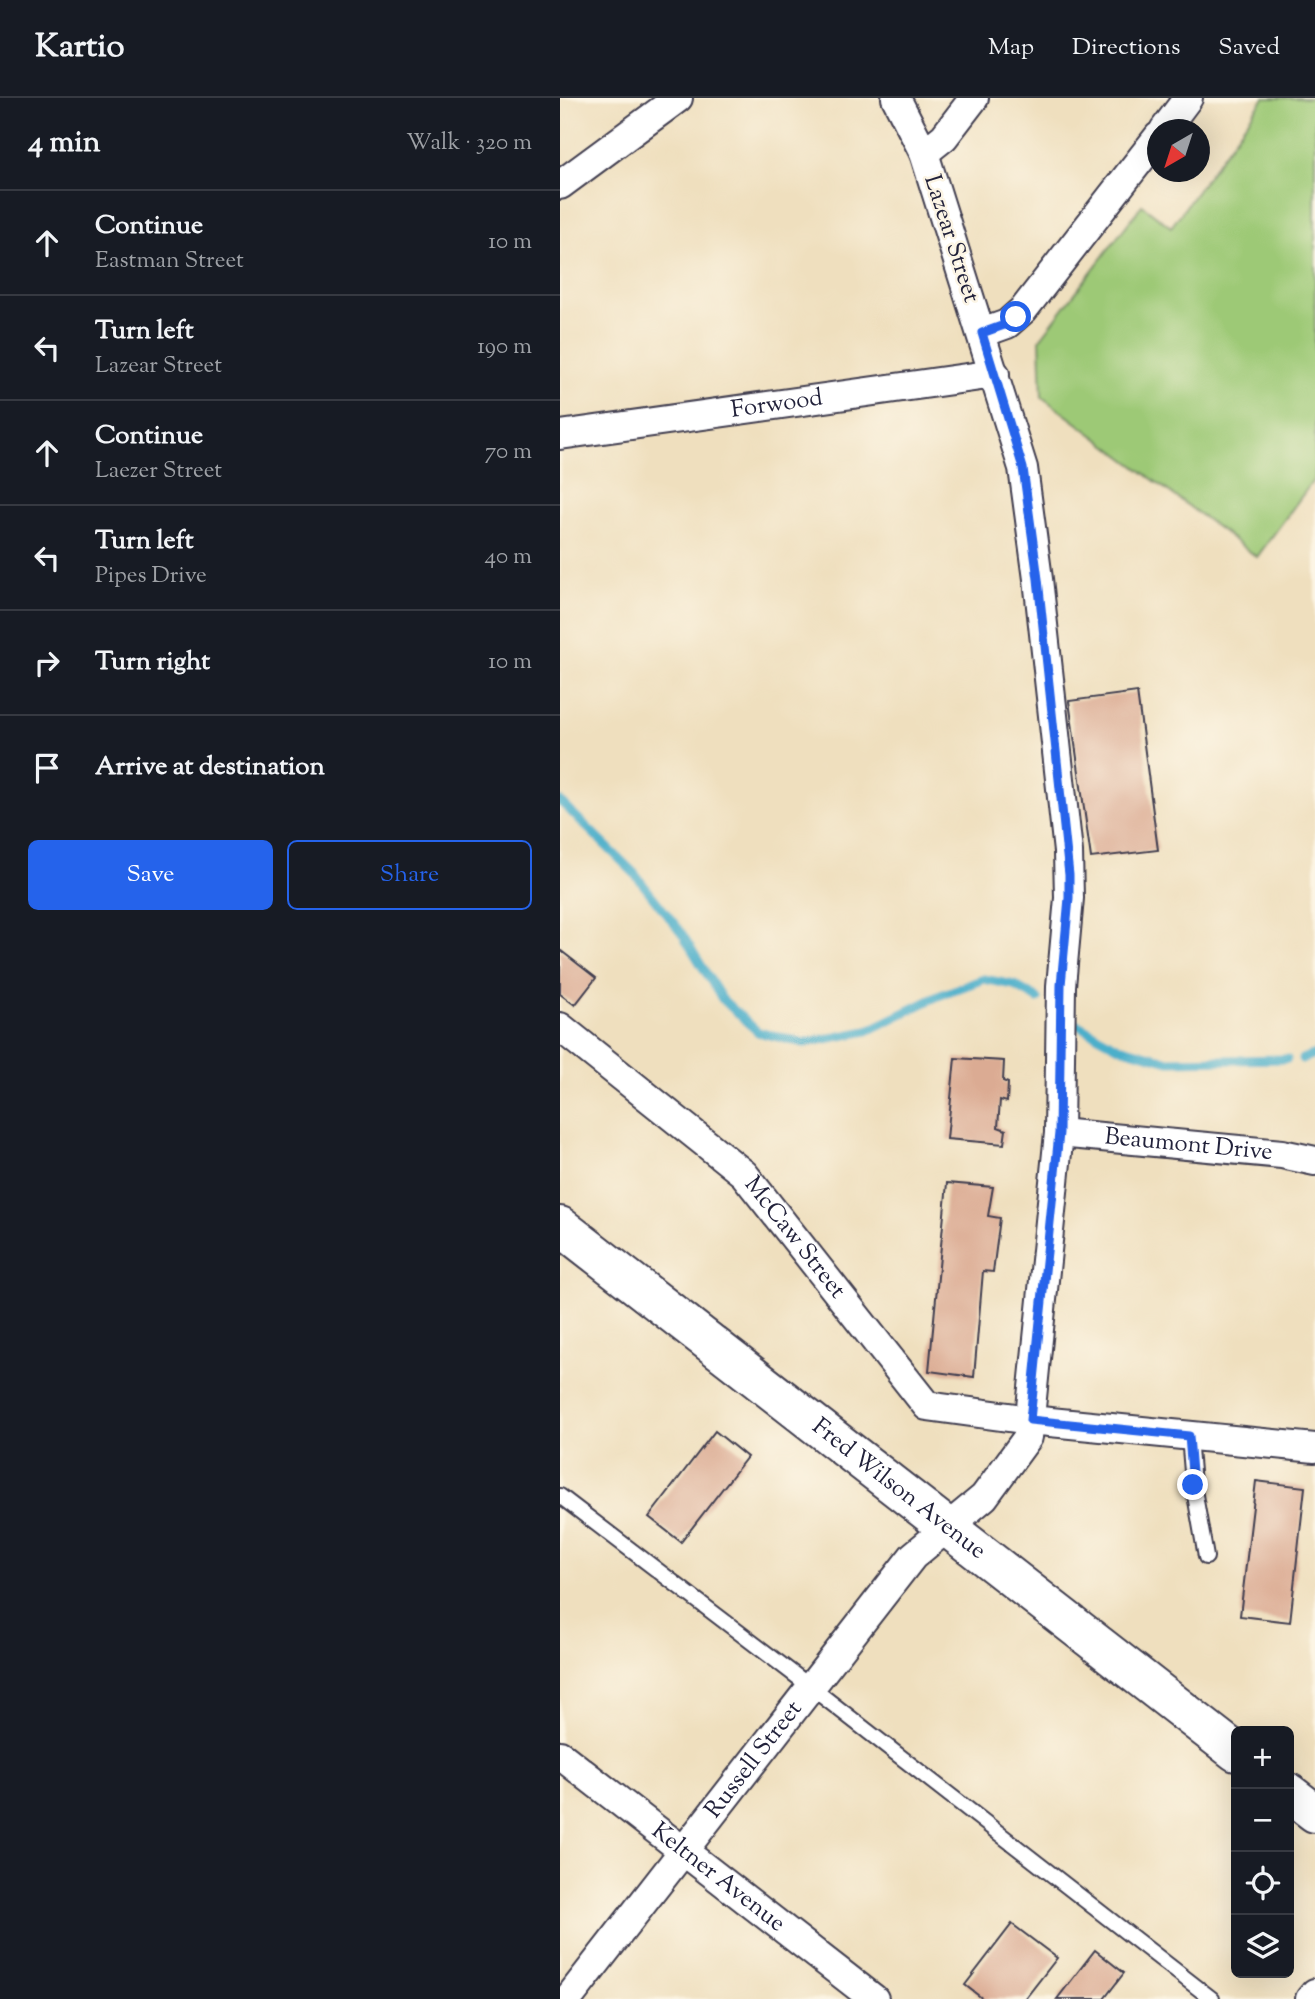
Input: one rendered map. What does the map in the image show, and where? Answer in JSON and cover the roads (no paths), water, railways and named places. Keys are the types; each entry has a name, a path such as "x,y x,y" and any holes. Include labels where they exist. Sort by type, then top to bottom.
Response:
{"main road":[{"name":"Fred Wilson Avenue","path":"560,1226 1231,1748"},
{"path":"1294,1797 1315,1813"}],"street":[{"path":"560,185 678,98"},
{"name":"Lazear Street","path":"896,98 924,153 1023,468 1068,852 1069,898 1061,985 1059,1133 1030,1420"},
{"path":"924,153 944,137 974,98"},
{"path":"1172,119 1188,98"},
{"path":"982,333 1007,324 1024,309 1147,150"},
{"name":"Forwood","path":"560,435 995,374"},
{"name":"McCaw Street","path":"560,1027 744,1174 927,1406 1030,1420 1315,1448"},
{"name":"Beaumont Drive","path":"1059,1133 1282,1154 1315,1161"},
{"name":"Russell Street","path":"568,1999 913,1556 984,1497 1028,1437 1030,1420"},
{"name":"Keltner Avenue","path":"560,1755 874,1999"},
{"path":"1310,1999 1315,1993"}],"lane":[{"path":"1189,1436 1193,1485 1206,1558"},
{"path":"560,1496 1212,1999"}],"waterway":[{"path":"560,801 634,873 681,932 722,999 758,1032 804,1043 867,1031 938,996 984,979 1014,985 1038,999"},
{"path":"1076,1024 1119,1047 1169,1061 1287,1059"},
{"path":"1302,1059 1315,1054"}]}
